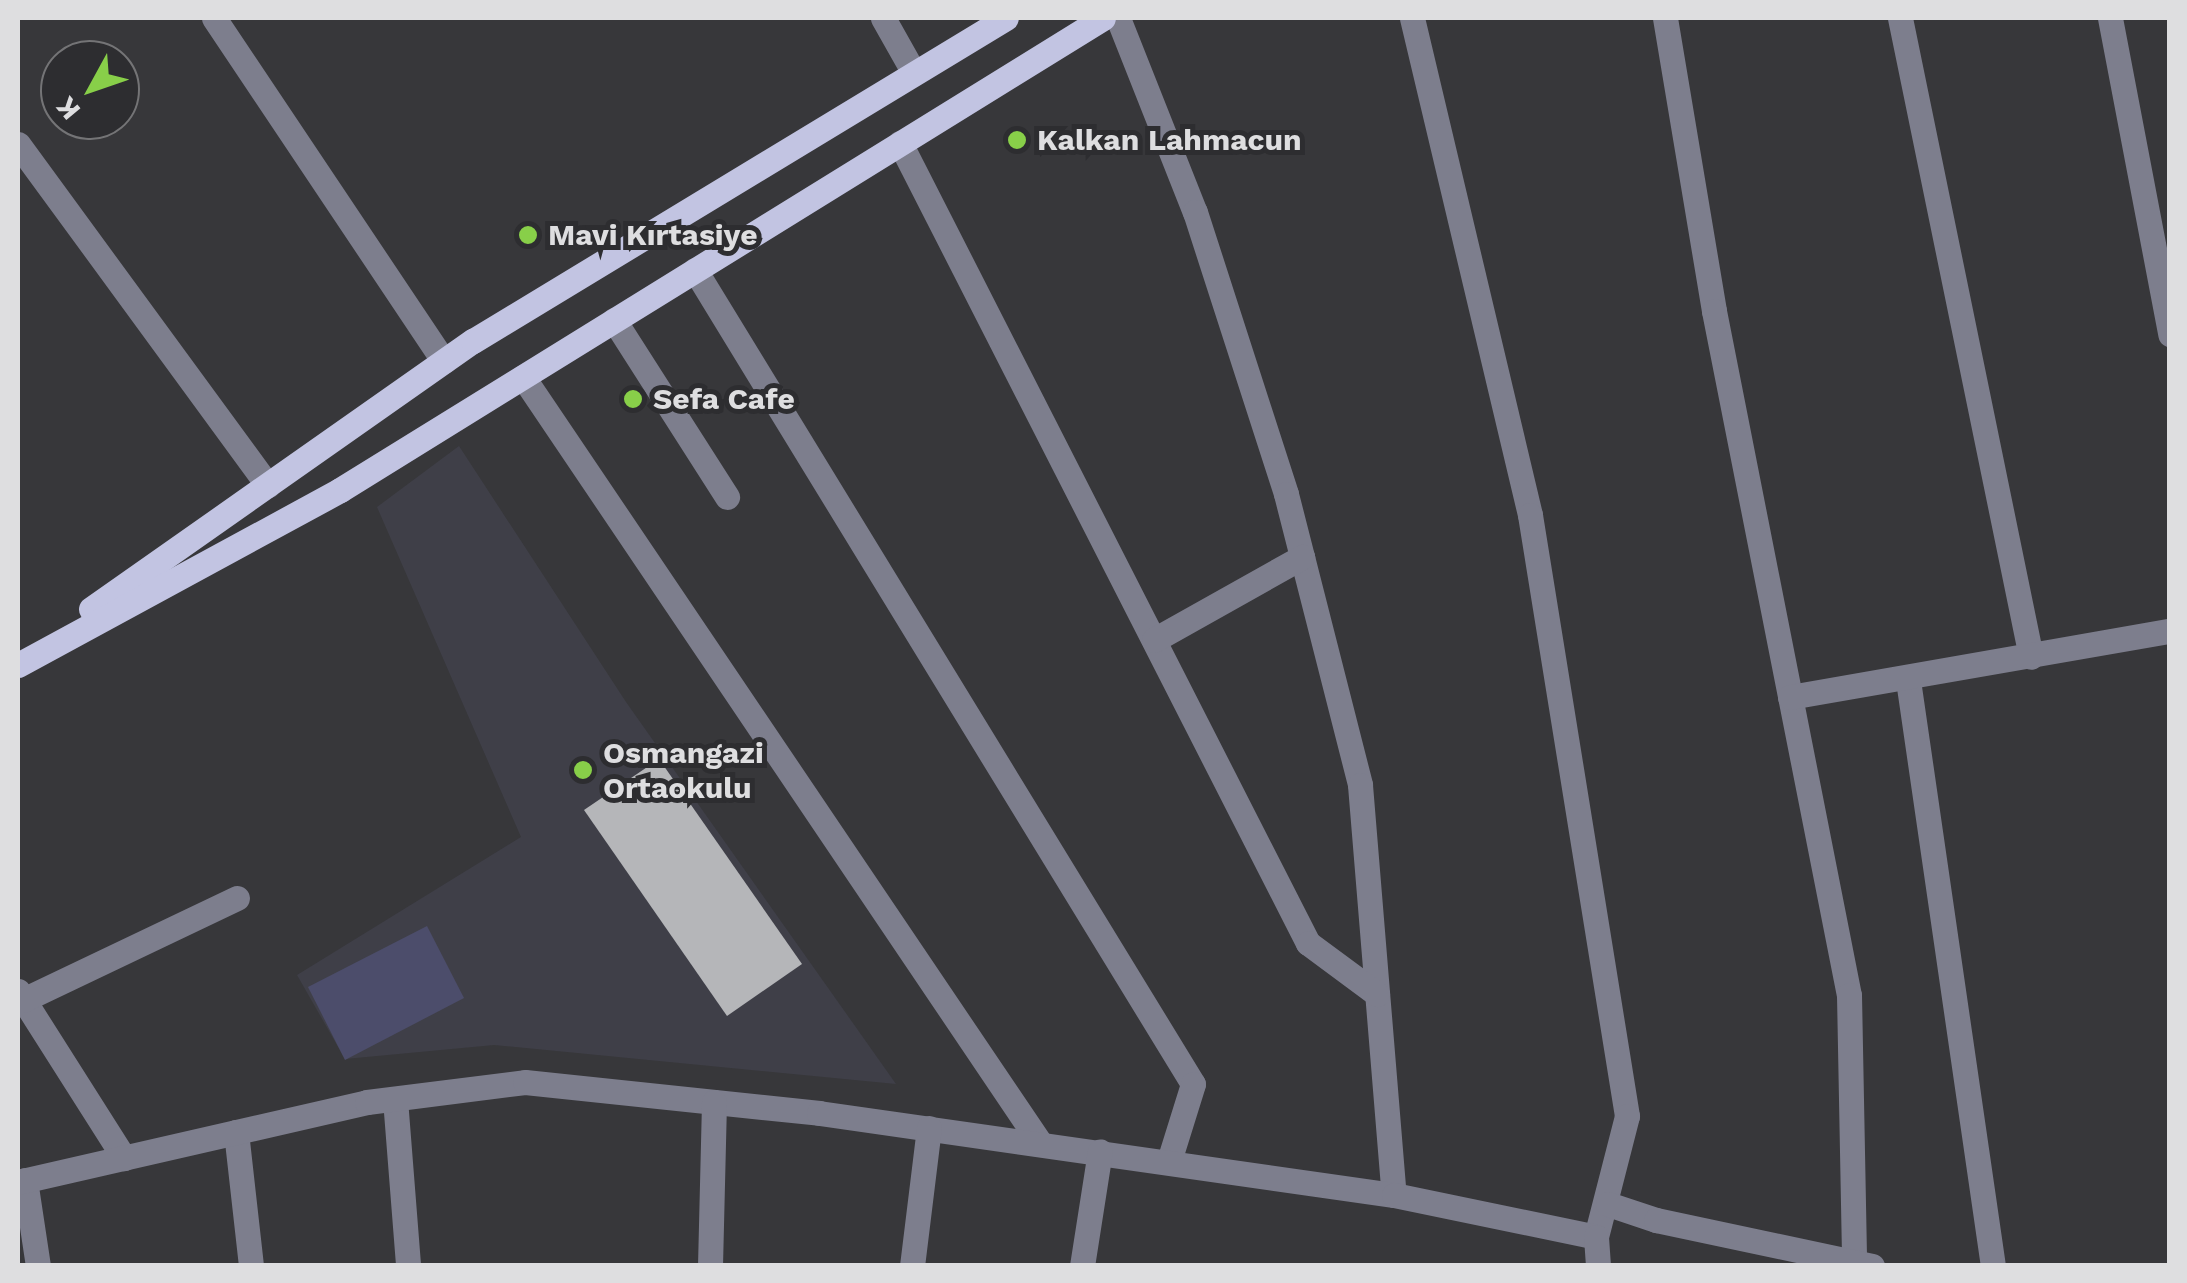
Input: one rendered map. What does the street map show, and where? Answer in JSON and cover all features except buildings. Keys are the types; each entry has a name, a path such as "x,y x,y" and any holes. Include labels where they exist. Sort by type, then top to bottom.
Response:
{"main road":[{"path":"18,663 444,361 1006,18"},
{"path":"18,663 340,490 1104,18"}],"street":[{"path":"214,18 444,361"},
{"path":"883,18 914,73"},
{"path":"1118,18 1195,212 1302,557 1360,785 1394,1195"},
{"path":"1412,18 1530,515 1627,1116 1608,1204 1596,1237 1598,1266"},
{"path":"1608,1204 1656,1220 1863,1264 1849,995 1665,18"},
{"path":"1900,18 2031,657"},
{"path":"2110,18 2170,334"},
{"path":"18,144 268,485"},
{"path":"900,144 1308,943 1377,994"},
{"path":"695,270 1193,1084 1170,1161"},
{"path":"614,320 728,497"},
{"path":"523,377 1040,1142"},
{"path":"1154,640 1302,557"},
{"path":"1790,697 1908,680 2170,631"},
{"path":"1908,680 1993,1266"},
{"path":"124,1158 20,996 237,898"},
{"path":"38,1266 21,1181 395,1099 525,1082 1100,1150 1394,1195 1596,1237"},
{"path":"395,1099 408,1266"},
{"path":"710,1266 714,1102"},
{"path":"912,1266 929,1128"},
{"path":"236,1132 251,1266"},
{"path":"1082,1266 1100,1150"}],"shaded area":[{"name":"Osmangazi Ortaokulu","path":"459,446 626,702 896,1084 494,1045 345,1059 297,975 521,837 377,507"},
{"path":"427,926 464,998 345,1060 308,987"}],"place":[{"name":"Kalkan Lahmacun","path":"1017,140"},
{"name":"Mavi Kırtasiye","path":"528,235"},
{"name":"Sefa Cafe","path":"633,399"},
{"name":"Osmangazi Ortaokulu","path":"583,770"}]}
